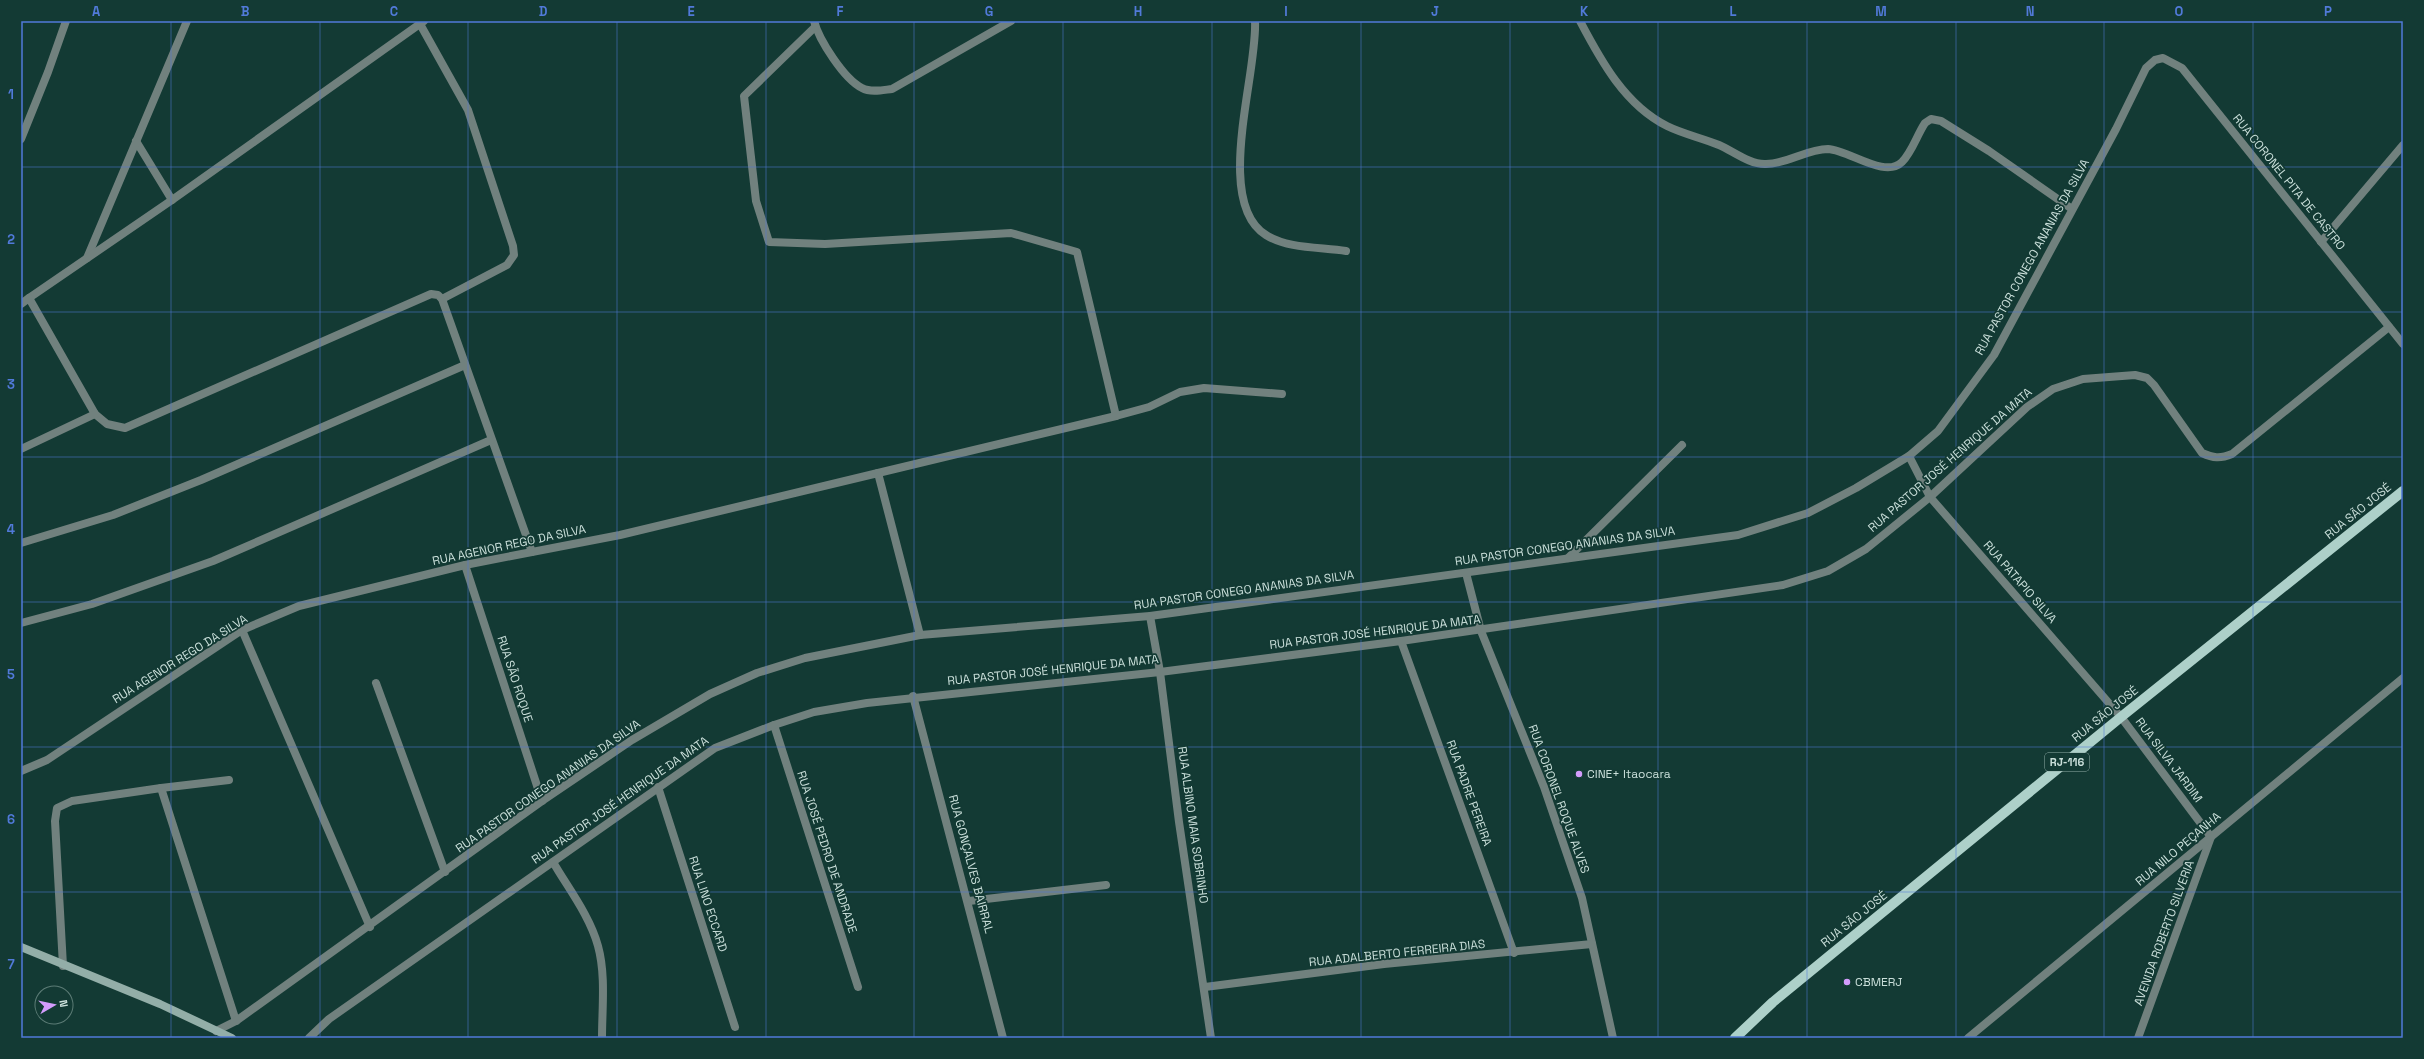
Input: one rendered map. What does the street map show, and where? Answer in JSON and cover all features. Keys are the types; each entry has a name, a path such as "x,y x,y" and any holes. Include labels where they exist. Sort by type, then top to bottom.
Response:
{"main road":[{"name":"RUA SÃO JOSÉ","path":"1735,1038 1773,1002 2121,717 2403,491"},
{"path":"21,947 63,966 160,1004 232,1038"}],"street":[{"path":"21,139 48,72 66,21"},
{"path":"87,258 187,21"},
{"path":"1011,21 892,89 876,91 862,88 851,79 830,53 814,24 744,96 756,201 769,242 825,244 1011,233 1077,252 1116,416"},
{"path":"1255,21 1243,119 1240,179 1244,208 1253,223 1266,235 1283,242 1346,250"},
{"path":"1580,21 1630,100 1648,116 1669,127 1697,135 1754,162 1766,164 1823,149 1834,150 1882,168 1894,167 1902,162 1925,122 1931,119 1941,121 1989,151 2072,209"},
{"path":"21,304 172,200 422,23 468,110 513,246 514,255 507,265 442,299"},
{"name":"RUA CORONEL PITA DE CASTRO","path":"2146,68 2155,60 2163,58 2182,68 2403,344"},
{"name":"RUA PASTOR CONEGO ANANIAS DA SILVA","path":"216,1031 236,1021 542,801 632,740 710,694 757,673 805,658 920,635 1150,616 1466,573 1738,534 1808,513 1856,488 1909,456 1938,431 1994,355 2146,68"},
{"path":"136,141 172,200"},
{"path":"2321,242 2403,145"},
{"path":"29,298 95,414 106,424 115,428 125,428 431,294 438,295 442,299 532,552"},
{"name":"RUA PASTOR JOSÉ HENRIQUE DA MATA","path":"309,1038 329,1019 715,748 774,724 814,712 913,696 1160,672 1481,630 1783,585 1828,571 1866,549 1930,497 2027,407 2053,389 2084,378 2135,375 2147,378 2154,385 2202,453 2212,457 2222,458 2232,454 2389,327"},
{"path":"21,543 113,515 465,365"},
{"name":"RUA AGENOR REGO DA SILVA","path":"21,771 48,760 242,630 299,606 465,566 620,534 1116,416 1149,407 1180,392 1204,388 1282,394"},
{"path":"21,450 95,414"},
{"path":"21,623 92,604 213,561 491,440"},
{"path":"1568,558 1682,445"},
{"name":"RUA PATAPIO SILVA","path":"1909,456 1930,497 2121,717"},
{"path":"878,473 920,635"},
{"name":"RUA SÃO ROQUE","path":"465,566 542,801"},
{"name":"RUA CORONEL ROQUE ALVES","path":"1466,573 1481,630 1544,787 1582,898 1613,1038"},
{"name":"RUA ALBINO MAIA SOBRINHO","path":"1150,616 1160,672 1179,822 1205,987 1211,1038"},
{"path":"242,630 370,926"},
{"name":"RUA PADRE PEREIRA","path":"1401,641 1514,953"},
{"name":"RUA NILO PEÇANHA","path":"1968,1038 2403,678"},
{"path":"376,683 444,872"},
{"name":"RUA GONÇALVES BAIRRAL","path":"913,696 969,901 1003,1038"},
{"name":"RUA SILVA JARDIM","path":"2121,717 2211,837"},
{"name":"RUA JOSÉ PEDRO DE ANDRADE","path":"774,724 858,987"},
{"path":"63,966 55,821 57,808 72,801 229,780"},
{"name":"RUA LINO ECCARD","path":"658,787 736,1027"},
{"path":"162,788 236,1021"},
{"name":"AVENIDA ROBERTO SILVERIA","path":"2138,1038 2211,837"},
{"path":"552,862 592,929 598,947 602,972 602,1038"},
{"path":"969,901 1106,885"},
{"name":"RUA ADALBERTO FERREIRA DIAS","path":"1205,987 1384,964 1514,953 1592,944"}],"place":[{"name":"CINE+ Itaocara","path":"1579,774"},
{"name":"CBMERJ","path":"1847,982"}]}
